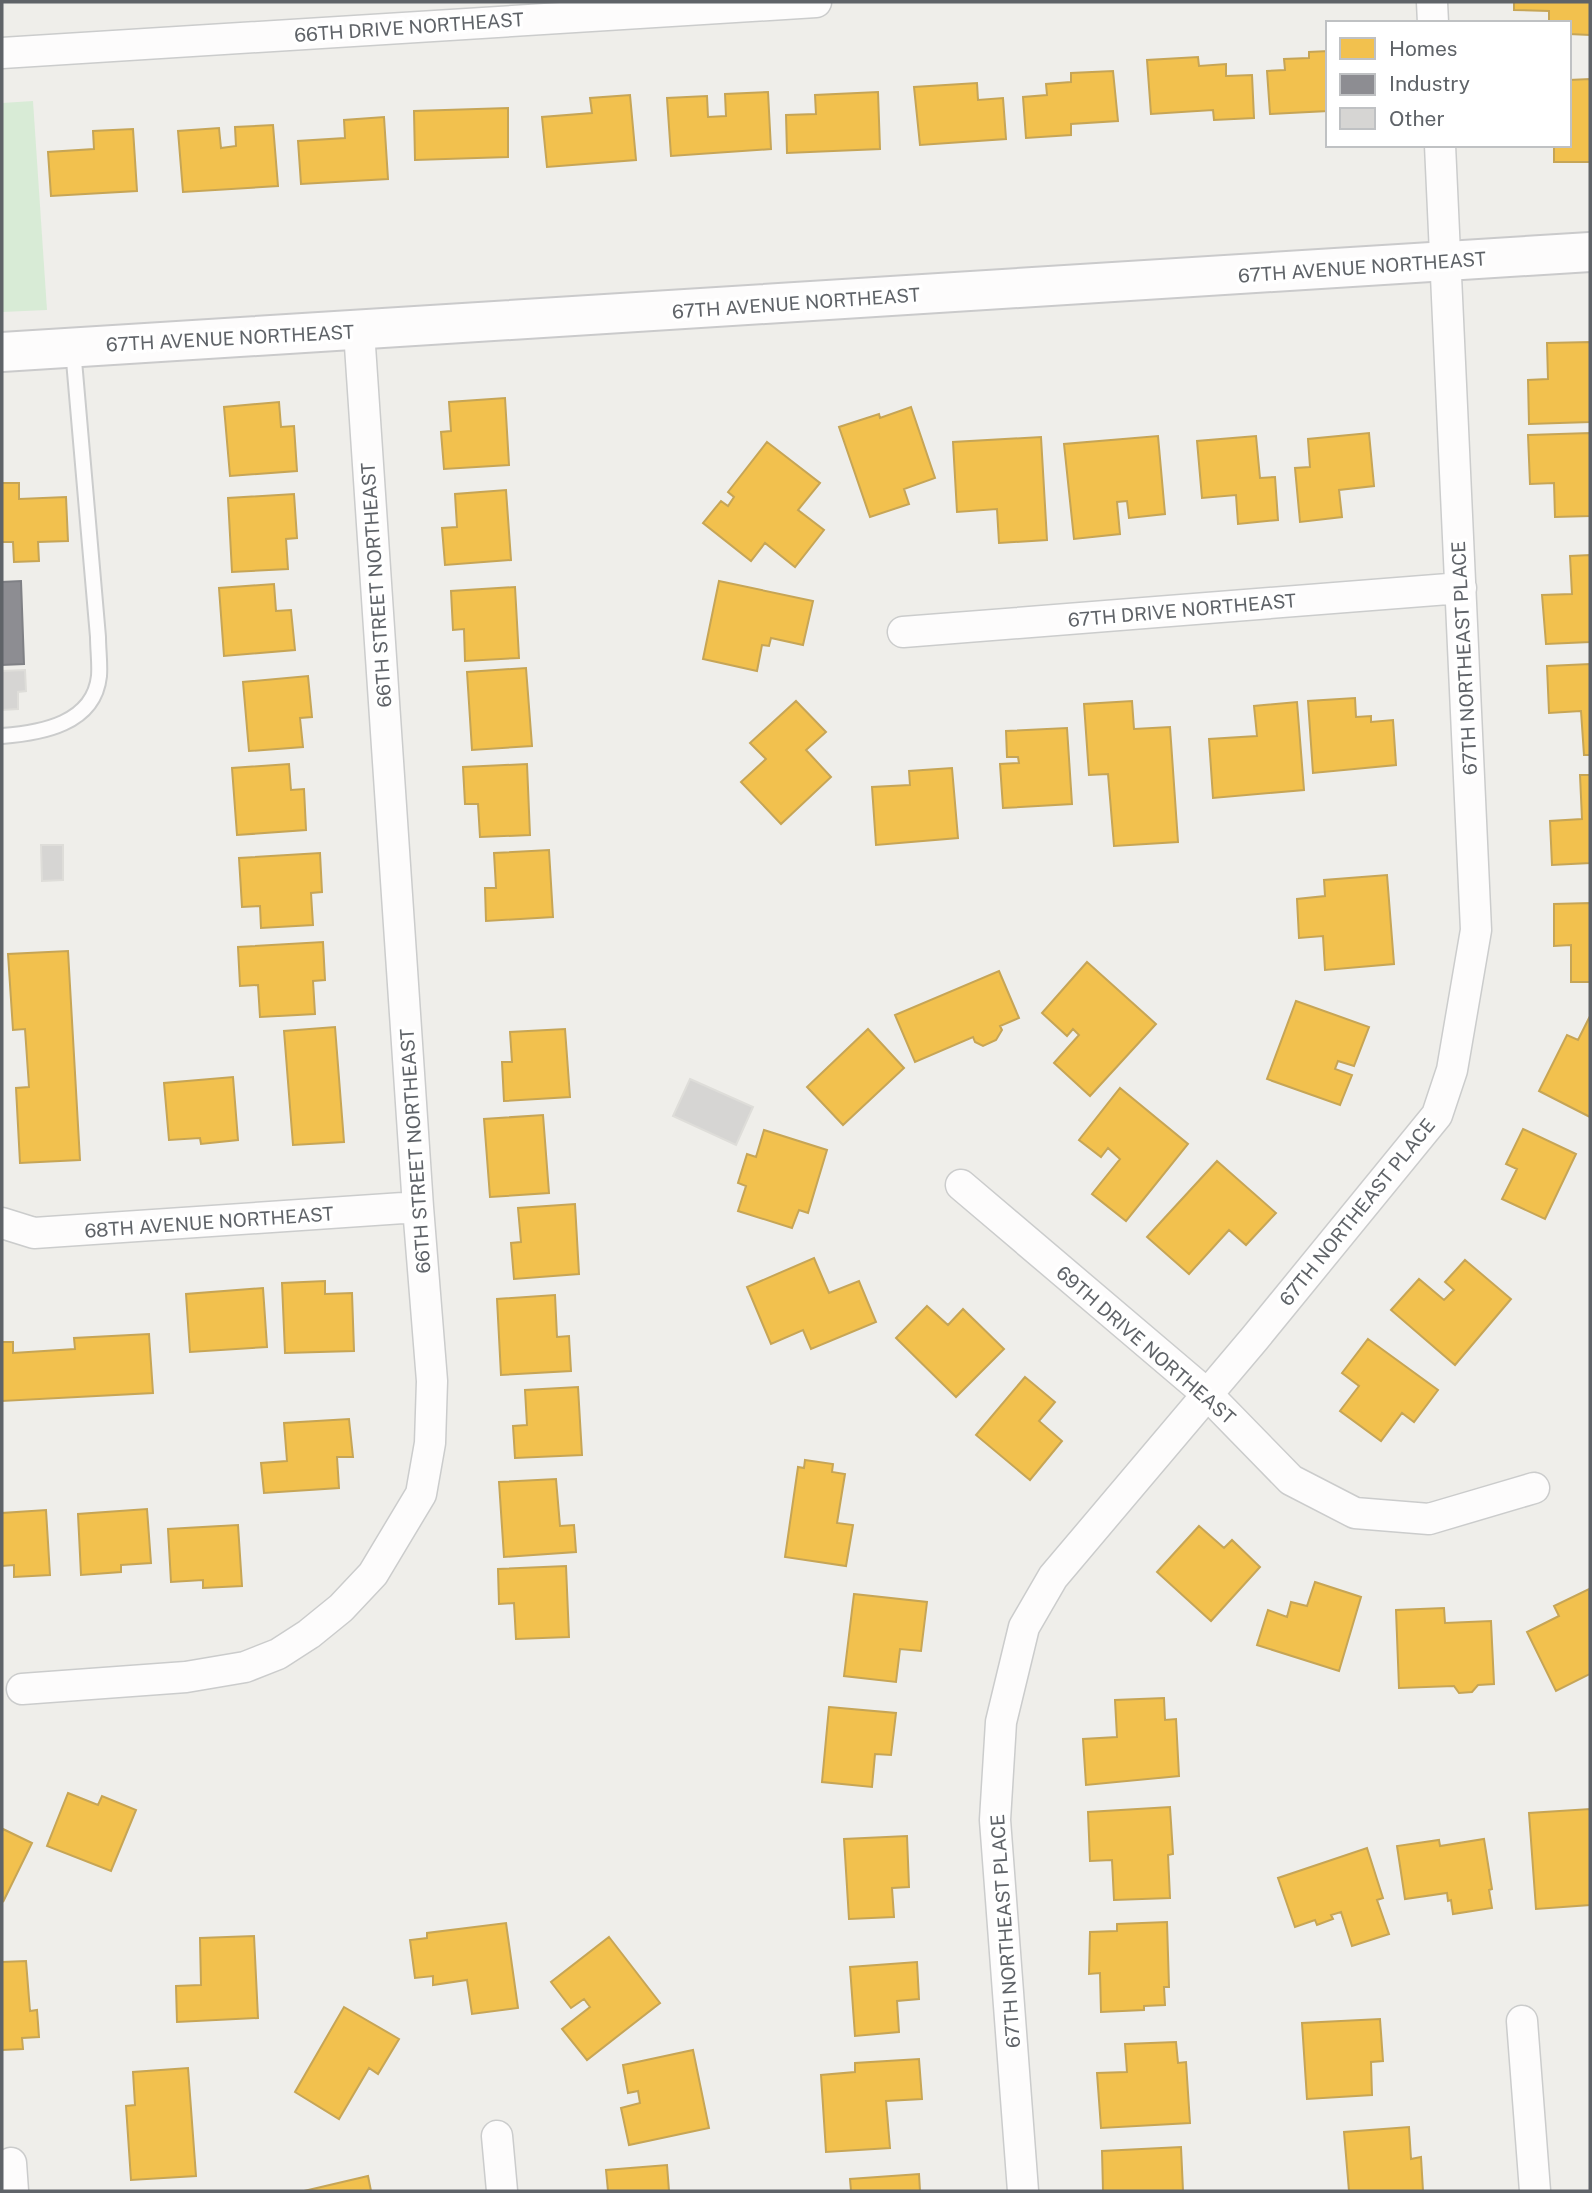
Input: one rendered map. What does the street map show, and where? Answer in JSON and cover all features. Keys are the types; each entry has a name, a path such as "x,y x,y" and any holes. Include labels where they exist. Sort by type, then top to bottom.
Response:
{"main road":[{"name":"67TH AVENUE NORTHEAST","path":"2,352 1590,252"}],"street":[{"name":"66TH DRIVE NORTHEAST","path":"2,53 816,2"},
{"path":"1432,2 1433,21"},
{"name":"67TH NORTHEAST PLACE","path":"1023,2191 995,1820 1001,1722 1024,1627 1052,1577 1437,1115 1452,1070 1476,930 1440,147"},
{"name":"66TH STREET NORTHEAST","path":"22,1689 186,1677 245,1667 278,1654 309,1634 341,1608 373,1574 421,1494 430,1443 432,1381 359,331"},
{"name":"67TH DRIVE NORTHEAST","path":"903,632 1461,588"},
{"name":"69TH DRIVE NORTHEAST","path":"961,1185 1207,1394 1291,1480 1355,1513 1429,1519 1534,1488"},
{"name":"68TH AVENUE NORTHEAST","path":"2,1223 34,1233 418,1207"},
{"path":"1522,2021 1535,2191"},
{"path":"497,2136 502,2191"}],"lane":[{"path":"2,736 37,733 76,717 91,700 99,678 98,637 72,348"}],"green space":[{"path":"33,101 47,310 2,312 2,103"}],"building: Homes":[{"path":"1514,2 1590,2 1590,35 1571,34 1571,21 1549,21 1549,11 1514,10"},
{"path":"1326,51 1326,111 1270,114 1267,71 1285,70 1284,59 1309,58 1309,52"},
{"path":"1198,57 1199,66 1226,64 1226,76 1252,75 1254,118 1214,120 1213,110 1151,114 1147,60"},
{"path":"1113,71 1118,121 1071,124 1071,135 1026,138 1023,97 1047,95 1046,84 1071,82 1071,73"},
{"path":"1590,79 1590,162 1554,162 1554,147 1571,147 1571,80"},
{"path":"977,83 978,100 1003,98 1006,139 920,145 914,87"},
{"path":"768,92 771,149 671,156 667,98 707,96 708,117 726,116 725,94"},
{"path":"878,92 880,149 787,153 786,115 816,114 815,95"},
{"path":"630,95 636,160 547,167 542,117 592,113 590,98"},
{"path":"508,108 508,157 415,160 414,111"},
{"path":"384,117 388,179 301,184 298,141 345,138 344,120"},
{"path":"273,125 278,186 183,192 178,131 219,128 221,148 236,146 235,127"},
{"path":"133,129 137,191 51,196 48,152 94,149 93,131"},
{"path":"1590,342 1590,422 1529,424 1528,380 1548,379 1547,343"},
{"path":"505,398 509,465 444,469 441,432 451,431 449,402"},
{"path":"279,402 281,427 294,426 297,471 230,476 224,407"},
{"path":"911,407 935,478 904,489 909,504 870,517 839,427 879,414 880,418"},
{"path":"1369,433 1374,486 1339,490 1342,517 1300,522 1295,468 1310,467 1308,439"},
{"path":"1590,433 1590,516 1555,517 1554,483 1530,484 1528,435"},
{"path":"1158,436 1165,514 1129,518 1127,501 1117,502 1120,534 1074,539 1064,444"},
{"path":"1256,436 1260,478 1275,477 1278,520 1238,524 1236,495 1202,498 1197,441"},
{"path":"1041,437 1047,540 999,543 997,509 957,512 953,442"},
{"path":"767,442 820,483 798,510 824,530 795,567 765,543 751,561 703,523 721,501 728,506 734,497 728,492"},
{"path":"2,483 19,483 19,499 66,497 68,541 38,542 39,561 14,562 13,542 2,542"},
{"path":"506,490 511,560 445,565 442,528 457,527 455,494"},
{"path":"294,494 297,538 286,539 288,569 232,572 228,498"},
{"path":"1590,555 1590,642 1546,644 1542,595 1572,594 1570,556"},
{"path":"719,581 813,601 803,645 771,638 769,646 762,645 757,671 703,659"},
{"path":"274,584 276,611 291,610 295,650 224,656 219,588"},
{"path":"515,587 519,658 465,661 464,629 453,630 451,591"},
{"path":"1590,664 1590,755 1584,755 1581,711 1549,713 1547,666"},
{"path":"526,668 532,746 472,750 467,672"},
{"path":"308,676 312,717 300,718 303,747 249,751 243,682"},
{"path":"1355,698 1356,717 1371,716 1371,722 1393,720 1396,765 1313,773 1308,701"},
{"path":"796,701 826,732 806,750 831,777 781,824 741,782 766,759 750,743"},
{"path":"1132,701 1134,729 1170,727 1178,842 1114,846 1108,774 1089,775 1084,704"},
{"path":"1297,702 1304,790 1213,798 1209,739 1257,736 1254,706"},
{"path":"1067,728 1072,804 1003,808 1000,764 1019,763 1018,757 1007,757 1006,731"},
{"path":"289,764 291,790 304,789 306,830 237,835 232,768"},
{"path":"527,764 530,835 480,837 478,804 465,804 463,767"},
{"path":"952,768 958,838 876,845 872,787 910,785 909,771"},
{"path":"1580,775 1590,775 1590,863 1552,865 1550,821 1582,819"},
{"path":"549,850 553,917 486,921 485,888 496,888 494,853"},
{"path":"320,853 322,892 311,893 313,925 261,928 260,906 242,907 239,858"},
{"path":"1387,875 1394,964 1325,970 1323,936 1299,938 1297,899 1325,896 1324,880"},
{"path":"1590,903 1590,982 1571,982 1571,945 1554,946 1554,904"},
{"path":"323,942 325,980 313,981 315,1014 260,1017 258,985 240,986 238,947"},
{"path":"68,951 80,1160 20,1163 16,1088 29,1087 25,1029 13,1030 8,954"},
{"path":"1087,962 1156,1024 1090,1096 1054,1063 1079,1035 1073,1029 1067,1036 1042,1013"},
{"path":"999,971 1019,1018 1000,1026 1002,1030 996,1040 983,1046 975,1042 973,1037 915,1062 895,1015"},
{"path":"1296,1001 1369,1027 1354,1066 1338,1061 1335,1069 1352,1075 1340,1105 1267,1079"},
{"path":"1589,1018 1590,1117 1539,1091 1567,1035 1578,1040"},
{"path":"335,1027 344,1142 293,1145 284,1031"},
{"path":"565,1029 570,1097 504,1101 502,1062 512,1062 510,1032"},
{"path":"868,1029 904,1068 843,1125 807,1087"},
{"path":"233,1077 238,1140 201,1144 200,1138 169,1140 164,1083"},
{"path":"1120,1088 1188,1144 1126,1221 1092,1194 1120,1159 1108,1148 1101,1157 1079,1140"},
{"path":"543,1115 549,1193 490,1197 484,1119"},
{"path":"1523,1129 1576,1154 1545,1219 1502,1199 1517,1169 1506,1164"},
{"path":"764,1130 827,1150 808,1213 799,1210 792,1228 738,1211 746,1186 738,1183 747,1154 756,1157"},
{"path":"1217,1161 1276,1213 1246,1245 1229,1230 1189,1274 1147,1237"},
{"path":"575,1204 579,1274 514,1279 511,1243 521,1242 518,1208"},
{"path":"814,1258 829,1293 859,1281 876,1322 811,1349 803,1330 771,1344 747,1287"},
{"path":"1465,1260 1511,1299 1455,1365 1391,1310 1419,1279 1444,1300 1454,1290 1445,1282"},
{"path":"325,1281 325,1294 352,1293 354,1351 285,1353 282,1283"},
{"path":"263,1288 267,1347 190,1352 186,1294"},
{"path":"555,1295 557,1337 569,1336 571,1371 501,1375 497,1299"},
{"path":"927,1306 948,1325 963,1309 1004,1349 956,1397 896,1338"},
{"path":"149,1334 153,1393 2,1401 2,1342 13,1342 13,1353 75,1349 74,1338"},
{"path":"1368,1339 1438,1390 1414,1422 1402,1413 1381,1441 1340,1411 1359,1386 1342,1373"},
{"path":"1025,1377 1055,1402 1039,1421 1062,1441 1030,1480 976,1435"},
{"path":"578,1387 582,1455 515,1458 513,1426 527,1425 525,1390"},
{"path":"349,1419 353,1457 337,1457 339,1488 264,1493 261,1463 287,1461 284,1423"},
{"path":"805,1460 833,1464 832,1472 845,1474 837,1523 853,1525 846,1566 785,1557 798,1467 804,1468"},
{"path":"556,1479 560,1526 574,1525 576,1552 504,1557 499,1482"},
{"path":"147,1509 151,1563 121,1565 121,1572 81,1575 78,1514"},
{"path":"46,1510 50,1575 14,1577 14,1565 2,1566 2,1513"},
{"path":"238,1525 242,1586 203,1588 203,1580 171,1582 168,1529"},
{"path":"1199,1526 1224,1548 1232,1540 1260,1567 1211,1621 1157,1572"},
{"path":"566,1566 569,1637 516,1639 514,1603 499,1604 498,1569"},
{"path":"1315,1582 1361,1597 1339,1671 1257,1645 1268,1610 1287,1617 1291,1602 1307,1606"},
{"path":"1589,1589 1590,1674 1556,1691 1527,1632 1559,1616 1554,1606"},
{"path":"854,1594 927,1602 921,1651 900,1649 896,1682 844,1676"},
{"path":"1444,1608 1445,1623 1491,1621 1494,1684 1478,1685 1472,1692 1459,1693 1454,1686 1399,1688 1396,1610"},
{"path":"1164,1698 1165,1720 1176,1719 1179,1776 1086,1785 1083,1739 1117,1737 1115,1700"},
{"path":"829,1707 896,1713 891,1755 875,1754 872,1787 822,1782"},
{"path":"68,1793 98,1805 102,1796 136,1810 111,1871 47,1846"},
{"path":"1170,1807 1173,1854 1168,1855 1170,1898 1114,1900 1112,1860 1090,1861 1088,1812"},
{"path":"1590,1809 1590,1905 1536,1909 1529,1813"},
{"path":"3,1829 32,1843 3,1902 2,1833"},
{"path":"907,1836 909,1887 892,1888 894,1917 849,1919 844,1839"},
{"path":"1484,1839 1492,1889 1489,1890 1492,1908 1453,1914 1447,1893 1405,1899 1397,1846 1439,1840 1440,1846"},
{"path":"1367,1848 1383,1898 1377,1900 1389,1934 1352,1946 1341,1912 1331,1915 1333,1919 1317,1925 1315,1920 1295,1927 1278,1878"},
{"path":"1167,1922 1169,1987 1164,1987 1165,2005 1144,2006 1144,2010 1101,2012 1100,1973 1089,1974 1090,1932 1117,1931 1117,1924"},
{"path":"506,1923 518,2008 472,2014 467,1980 433,1985 433,1976 415,1978 410,1940 427,1938 427,1933"},
{"path":"254,1936 258,2018 177,2022 176,1986 201,1985 200,1938"},
{"path":"609,1937 660,2003 587,2060 562,2029 590,2007 584,1999 571,2008 551,1982"},
{"path":"26,1961 30,2011 37,2010 39,2037 22,2038 23,2049 2,2050 2,1962"},
{"path":"917,1962 919,1999 897,2001 899,2032 855,2036 850,1967"},
{"path":"344,2007 399,2039 378,2074 369,2068 339,2119 295,2092"},
{"path":"1380,2019 1383,2061 1371,2062 1372,2095 1307,2099 1302,2023"},
{"path":"1176,2042 1178,2063 1186,2062 1190,2123 1101,2128 1097,2073 1127,2072 1125,2044"},
{"path":"693,2050 709,2128 629,2145 621,2108 640,2103 638,2091 628,2093 623,2065"},
{"path":"919,2059 922,2099 886,2101 890,2148 826,2152 821,2075 855,2072 855,2063"},
{"path":"188,2068 196,2176 131,2180 126,2106 135,2105 133,2072"},
{"path":"1409,2127 1411,2159 1421,2157 1423,2191 1349,2191 1344,2132"},
{"path":"1181,2147 1183,2191 1103,2191 1102,2151"},
{"path":"667,2165 669,2191 608,2191 606,2170"},
{"path":"919,2174 920,2191 851,2191 850,2179"},
{"path":"368,2176 371,2191 304,2191"}],"building: Industry":[{"path":"21,581 24,664 2,665 2,582"}],"building: Other":[{"path":"25,670 26,691 18,692 18,709 2,710 2,671"},
{"path":"41,845 63,845 63,880 42,881"},
{"path":"690,1079 753,1107 736,1145 673,1116"}]}
